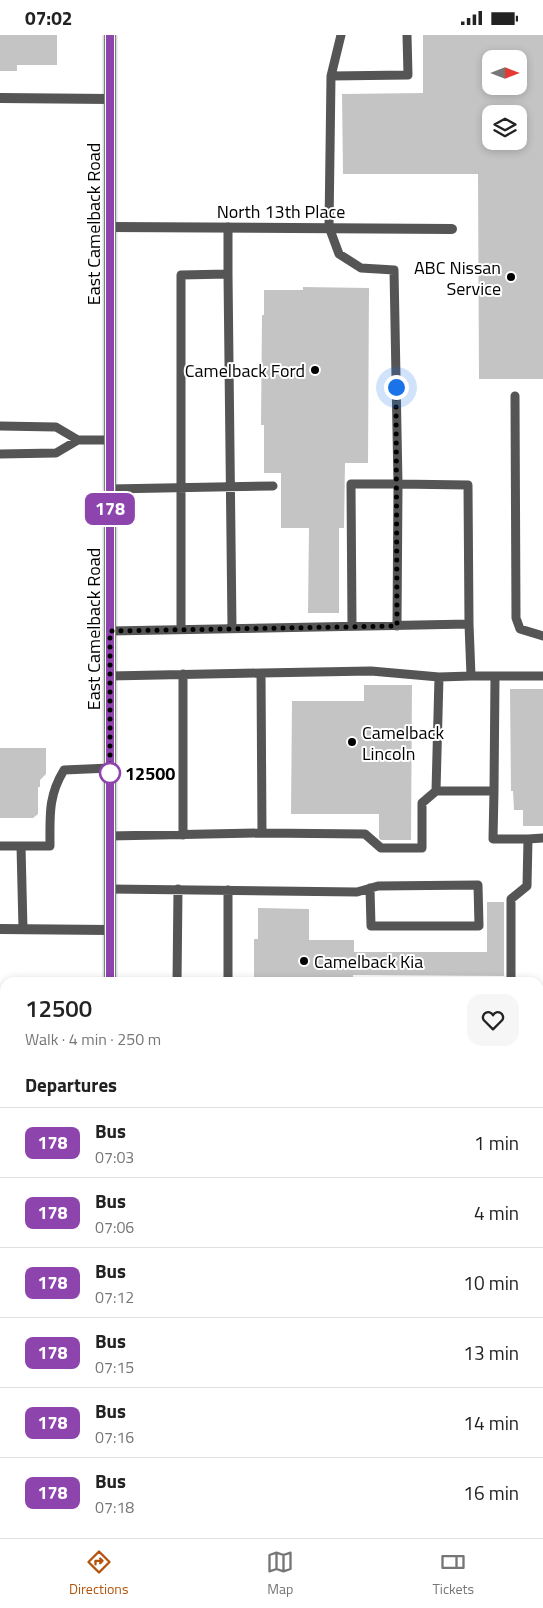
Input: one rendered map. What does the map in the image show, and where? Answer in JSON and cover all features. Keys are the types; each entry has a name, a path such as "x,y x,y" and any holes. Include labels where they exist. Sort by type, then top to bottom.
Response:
{"main road":[{"name":"East Camelback Road","path":"110,35 110,977"}],"street":[{"path":"0,98 110,99"},
{"name":"North 13th Place","path":"110,227 452,229"},
{"path":"0,929 110,930"}],"lane":[{"path":"340,35 331,76 329,227 339,255 361,268 394,270 398,484 397,626"},
{"path":"331,76 408,75 407,35"},
{"path":"228,227 232,628"},
{"path":"181,629 181,275 228,274"},
{"path":"516,396 516,618 520,629 543,636"},
{"path":"0,426 56,427 78,440 111,440"},
{"path":"0,454 56,453 78,440"},
{"path":"352,626 351,484 468,485 470,676"},
{"path":"110,489 272,486"},
{"path":"110,631 469,624"},
{"path":"110,676 371,671 439,677 543,676"},
{"path":"261,673 262,833"},
{"path":"183,674 183,835"},
{"path":"495,676 493,839 543,838"},
{"path":"436,791 439,677"},
{"path":"0,846 50,846 50,804 54,786 64,770 110,768"},
{"path":"110,837 262,833 365,834 381,848 422,848 422,803 436,791 494,791"},
{"path":"510,977 511,899 527,886 528,839"},
{"path":"21,846 23,929"},
{"path":"110,889 357,891 378,886 478,885 479,926 371,926 370,888"},
{"path":"177,977 178,889"},
{"path":"228,890 228,977"}],"building":[{"path":"0,35 57,35 57,65 17,65 17,71 0,71"},
{"name":"ABC Nissan Service","path":"423,35 543,35 543,379 479,379 478,174 343,174 342,94 423,93"},
{"name":"Camelback Ford","path":"303,287 369,288 368,463 345,463 344,528 339,528 339,613 308,613 309,528 281,528 281,473 264,473 264,425 261,425 264,290 303,290"},
{"name":"Camelback Lincoln","path":"364,685 412,685 411,840 381,840 379,838 379,814 291,814 292,701 364,701"},
{"path":"510,689 543,689 543,826 523,826 523,810 514,810 513,791 511,791"},
{"path":"0,748 46,748 46,774 40,780 40,787 38,787 38,814 33,818 0,818"},
{"path":"487,902 504,902 504,976 353,975 353,977 254,977 254,939 258,939 258,908 309,909 309,940 354,940 354,952 487,952"}],"bus line":[{"name":"178","path":"110,35 110,977"}],"place":[{"name":"ABC Nissan Service","path":"511,277"},
{"name":"Camelback Ford","path":"315,370"},
{"name":"Camelback Lincoln","path":"352,742"},
{"name":"12500","path":"110,773"},
{"name":"Camelback Kia","path":"304,961"}],"route":[{"path":"110,773 110,631 397,626 398,484 396,387"}]}
